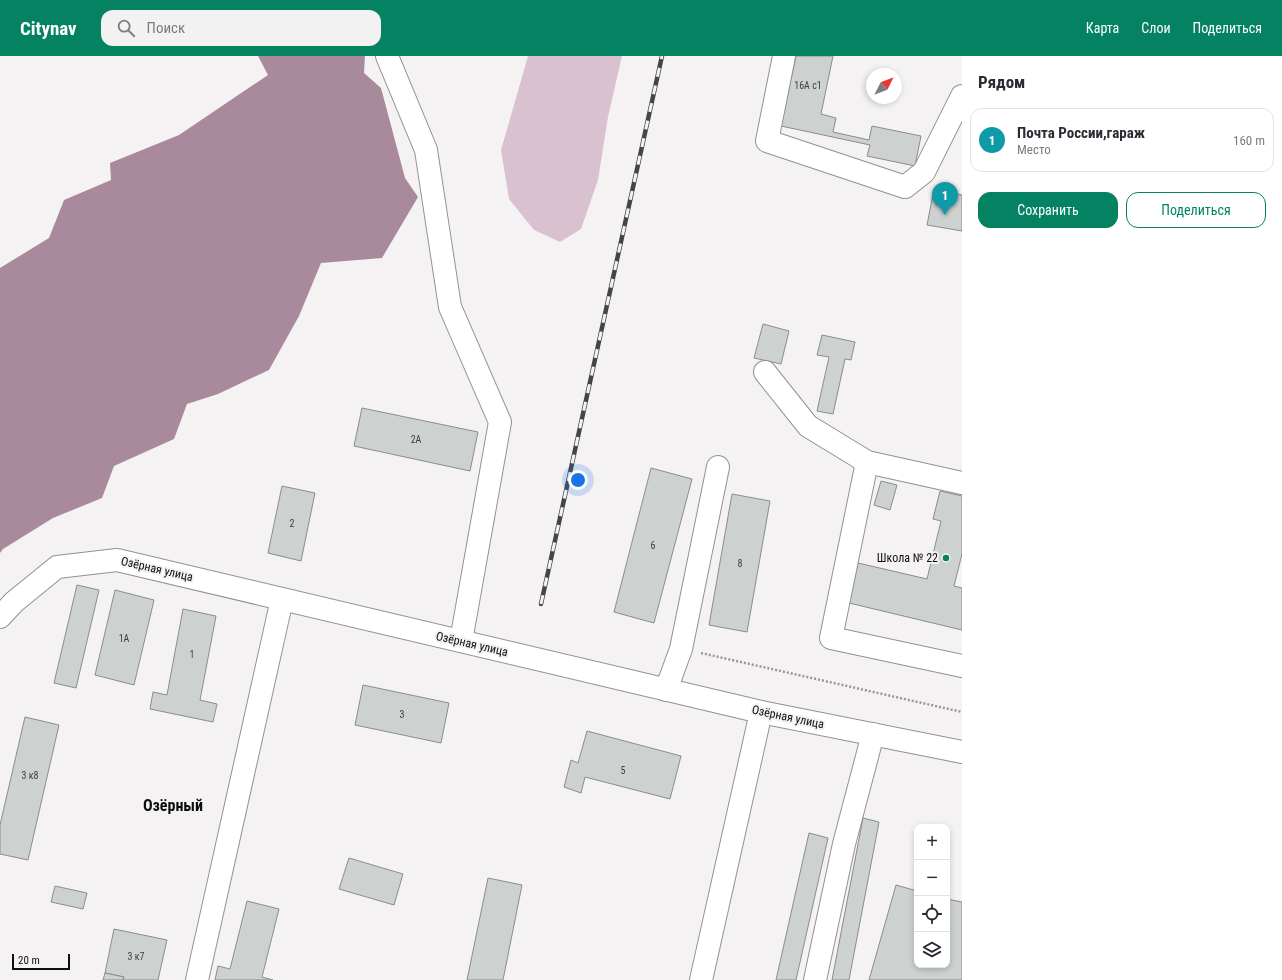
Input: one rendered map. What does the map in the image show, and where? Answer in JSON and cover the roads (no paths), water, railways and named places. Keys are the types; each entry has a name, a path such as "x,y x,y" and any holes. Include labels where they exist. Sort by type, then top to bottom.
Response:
{"street":[{"path":"387,56 426,150 450,307 500,422 462,641"},
{"path":"784,56 767,141 905,187 924,172 962,96"},
{"path":"766,372 808,426 867,462 962,483"},
{"path":"867,462 831,638 962,666"},
{"path":"666,690 681,649 718,467"},
{"name":"Озёрная улица","path":"0,617 14,602 57,567 117,560 761,712 962,752"},
{"path":"197,980 282,599"},
{"path":"701,980 761,712"},
{"path":"815,980 844,844 873,734"}],"railway":[{"path":"541,604 662,56"}],"place":[{"name":"Почта России,гараж","path":"945,215"},
{"name":"Школа № 22","path":"946,558"}],"district":[{"name":"Озёрный","path":"173,805"}]}
